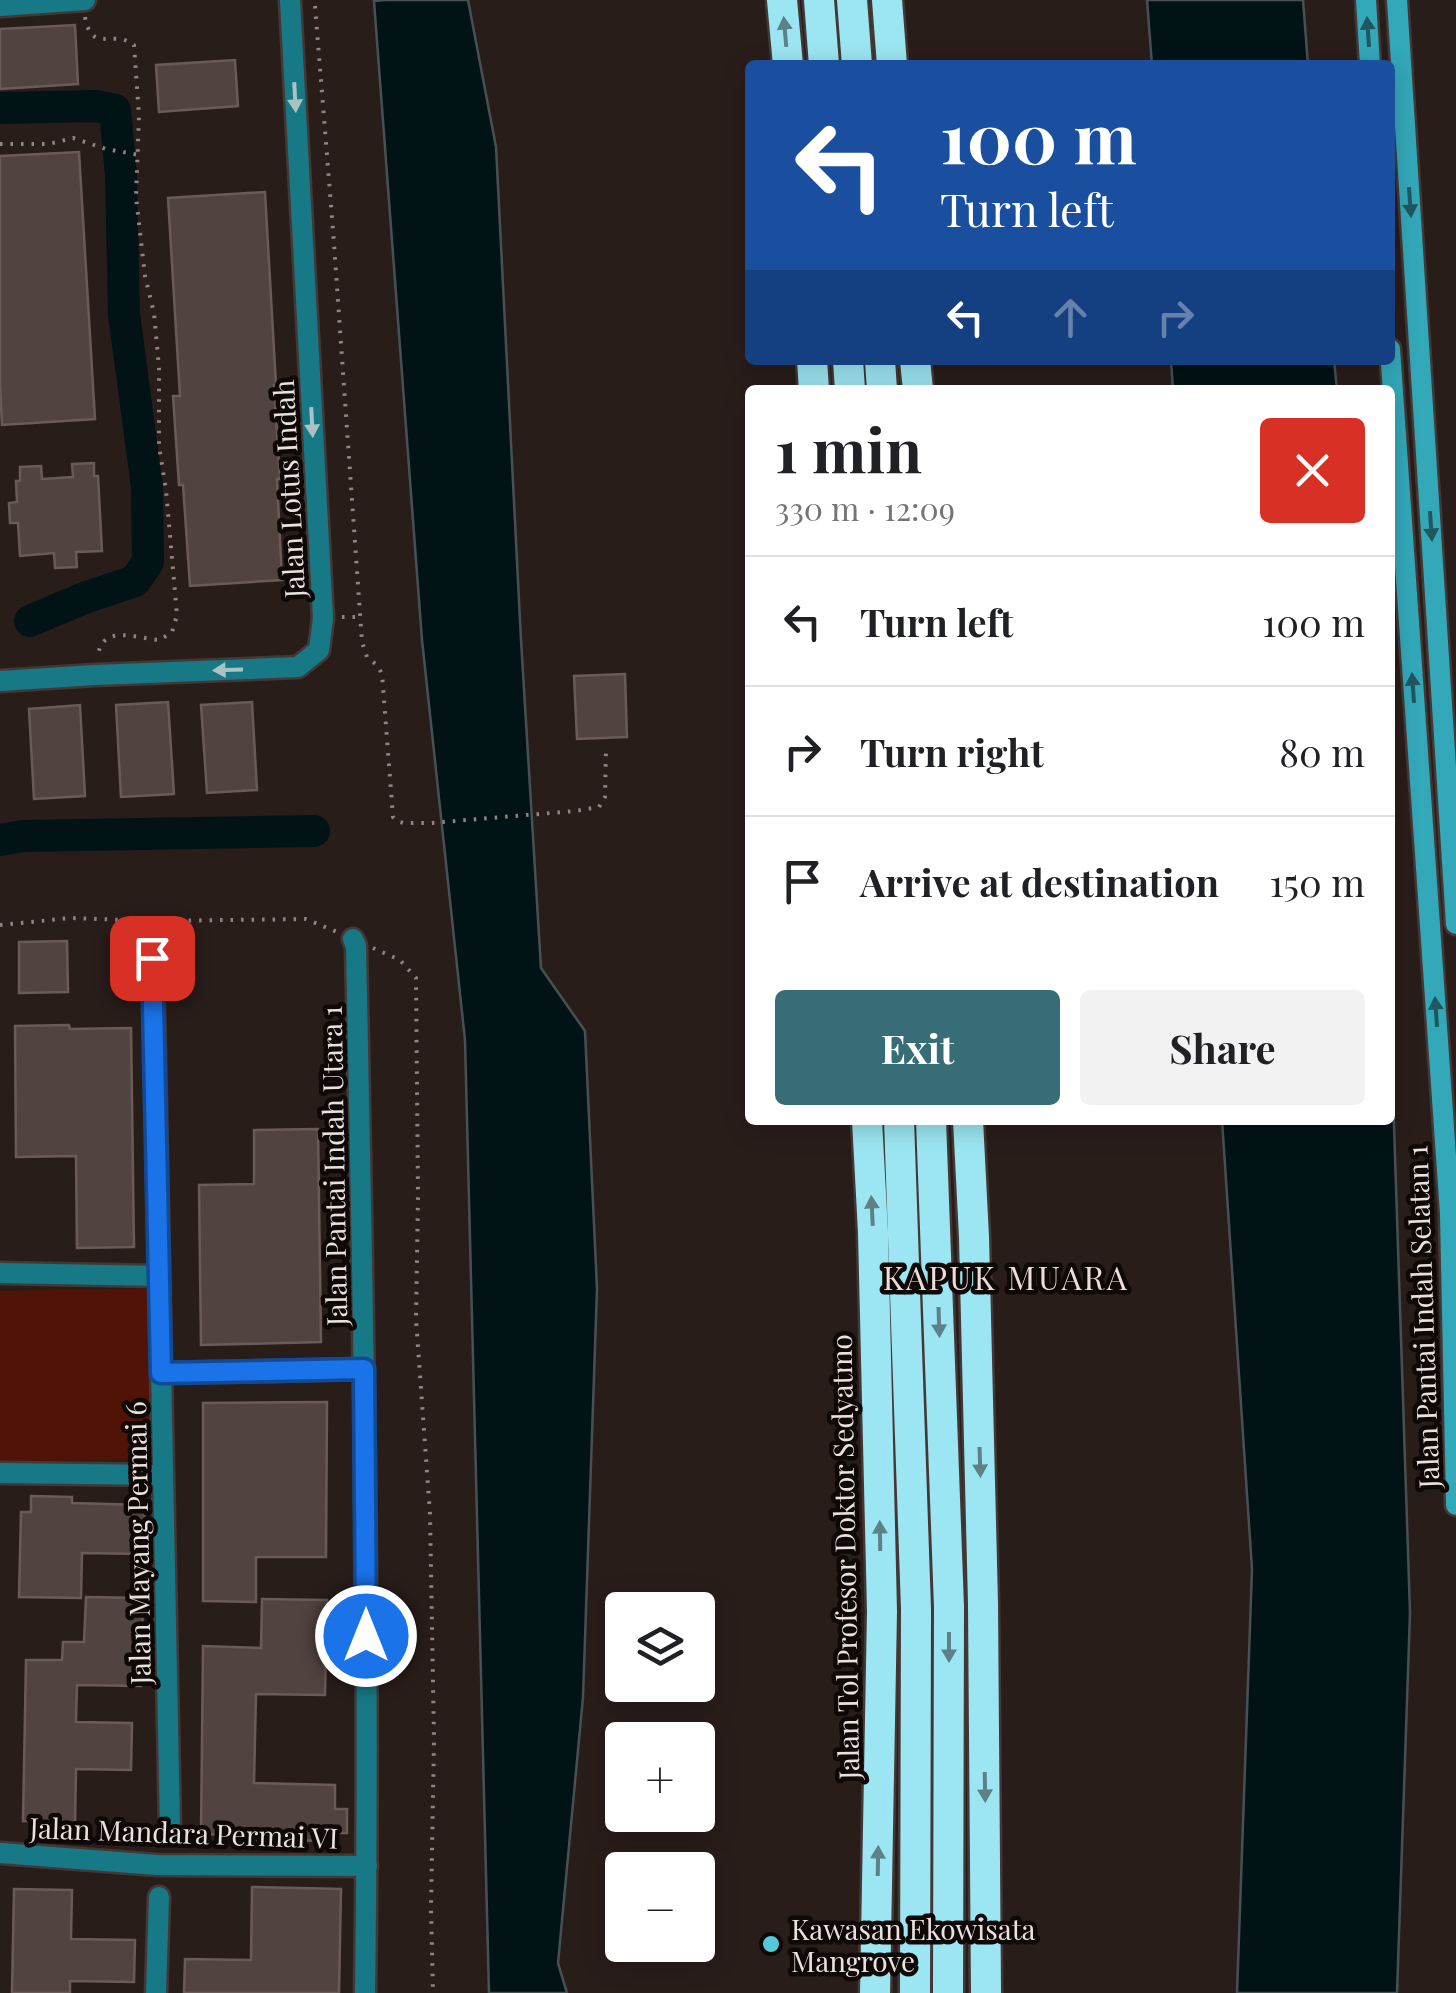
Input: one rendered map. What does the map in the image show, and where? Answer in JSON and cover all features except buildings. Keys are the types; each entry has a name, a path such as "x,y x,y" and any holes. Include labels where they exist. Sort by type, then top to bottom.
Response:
{"highway":[{"path":"782,0 788,60"},
{"path":"819,0 824,60"},
{"path":"852,0 857,60"},
{"path":"886,0 892,60"},
{"name":"Jalan Tol Profesor Doktor Sedyatmo","path":"867,1125 882,1612 875,1993"},
{"path":"899,1125 916,1609 915,1993"},
{"path":"932,1125 950,1606 948,1993"},
{"path":"968,1125 983,1604 986,1993"}],"street":[{"path":"0,6 84,0"},
{"name":"Jalan Lotus Indah","path":"0,681 298,667 319,650 322,618 290,0"},
{"path":"1366,0 1370,60"},
{"path":"1397,0 1456,924"},
{"name":"Jalan Pantai Indah Selatan 1","path":"1395,418 1453,1214 1456,1505"},
{"name":"Jalan Pantai Indah Utara 1","path":"353,939 364,1369 365,1993"},
{"name":"Jalan Mayang Permai 6","path":"152,958 170,1828"},
{"path":"0,1273 159,1276"},
{"path":"161,1373 364,1369"},
{"path":"0,1472 163,1476"},
{"name":"Jalan Mandara Permai VI","path":"0,1852 157,1865 367,1866"},
{"path":"156,1993 159,1897"}],"path":[{"path":"84,0 90,34 98,40 126,39 134,45 139,116 136,197 145,276 154,313 158,434 168,504 176,615 172,632 160,640 123,633 107,638 100,644 96,675"},
{"path":"314,6 334,230 362,642 367,657 382,674 393,817 404,823 431,822 575,812 599,806 605,798 606,748"},
{"path":"0,144 49,144 74,138 136,155"},
{"path":"0,925 71,918 306,920 400,960 416,978 416,1318 430,1533 434,1993"}],"shaded area":[{"path":"468,0 496,147 541,968 585,1031 597,1289 583,1697 558,1963 567,1993 489,1993 465,1040 422,640 374,1"},
{"path":"1147,0 1303,0 1308,60 1152,60"},
{"path":"1171,365 1334,365 1336,385 1173,385"},
{"path":"1222,1125 1394,1125 1410,1613 1397,1993 1237,1993 1252,1569"},
{"path":"157,1288 160,1459 0,1462 0,1291"}],"waterway":[{"path":"0,108 96,106 115,110 121,175 124,314 147,487 148,562 135,581 30,621"},
{"path":"0,840 23,836 314,831"}],"place":[{"name":"Kawasan Ekowisata Mangrove","path":"771,1944"}],"district":[{"name":"KAPUK MUARA","path":"1006,1276"}],"route":[{"path":"152,958 161,1373 364,1369 366,1636"}]}
